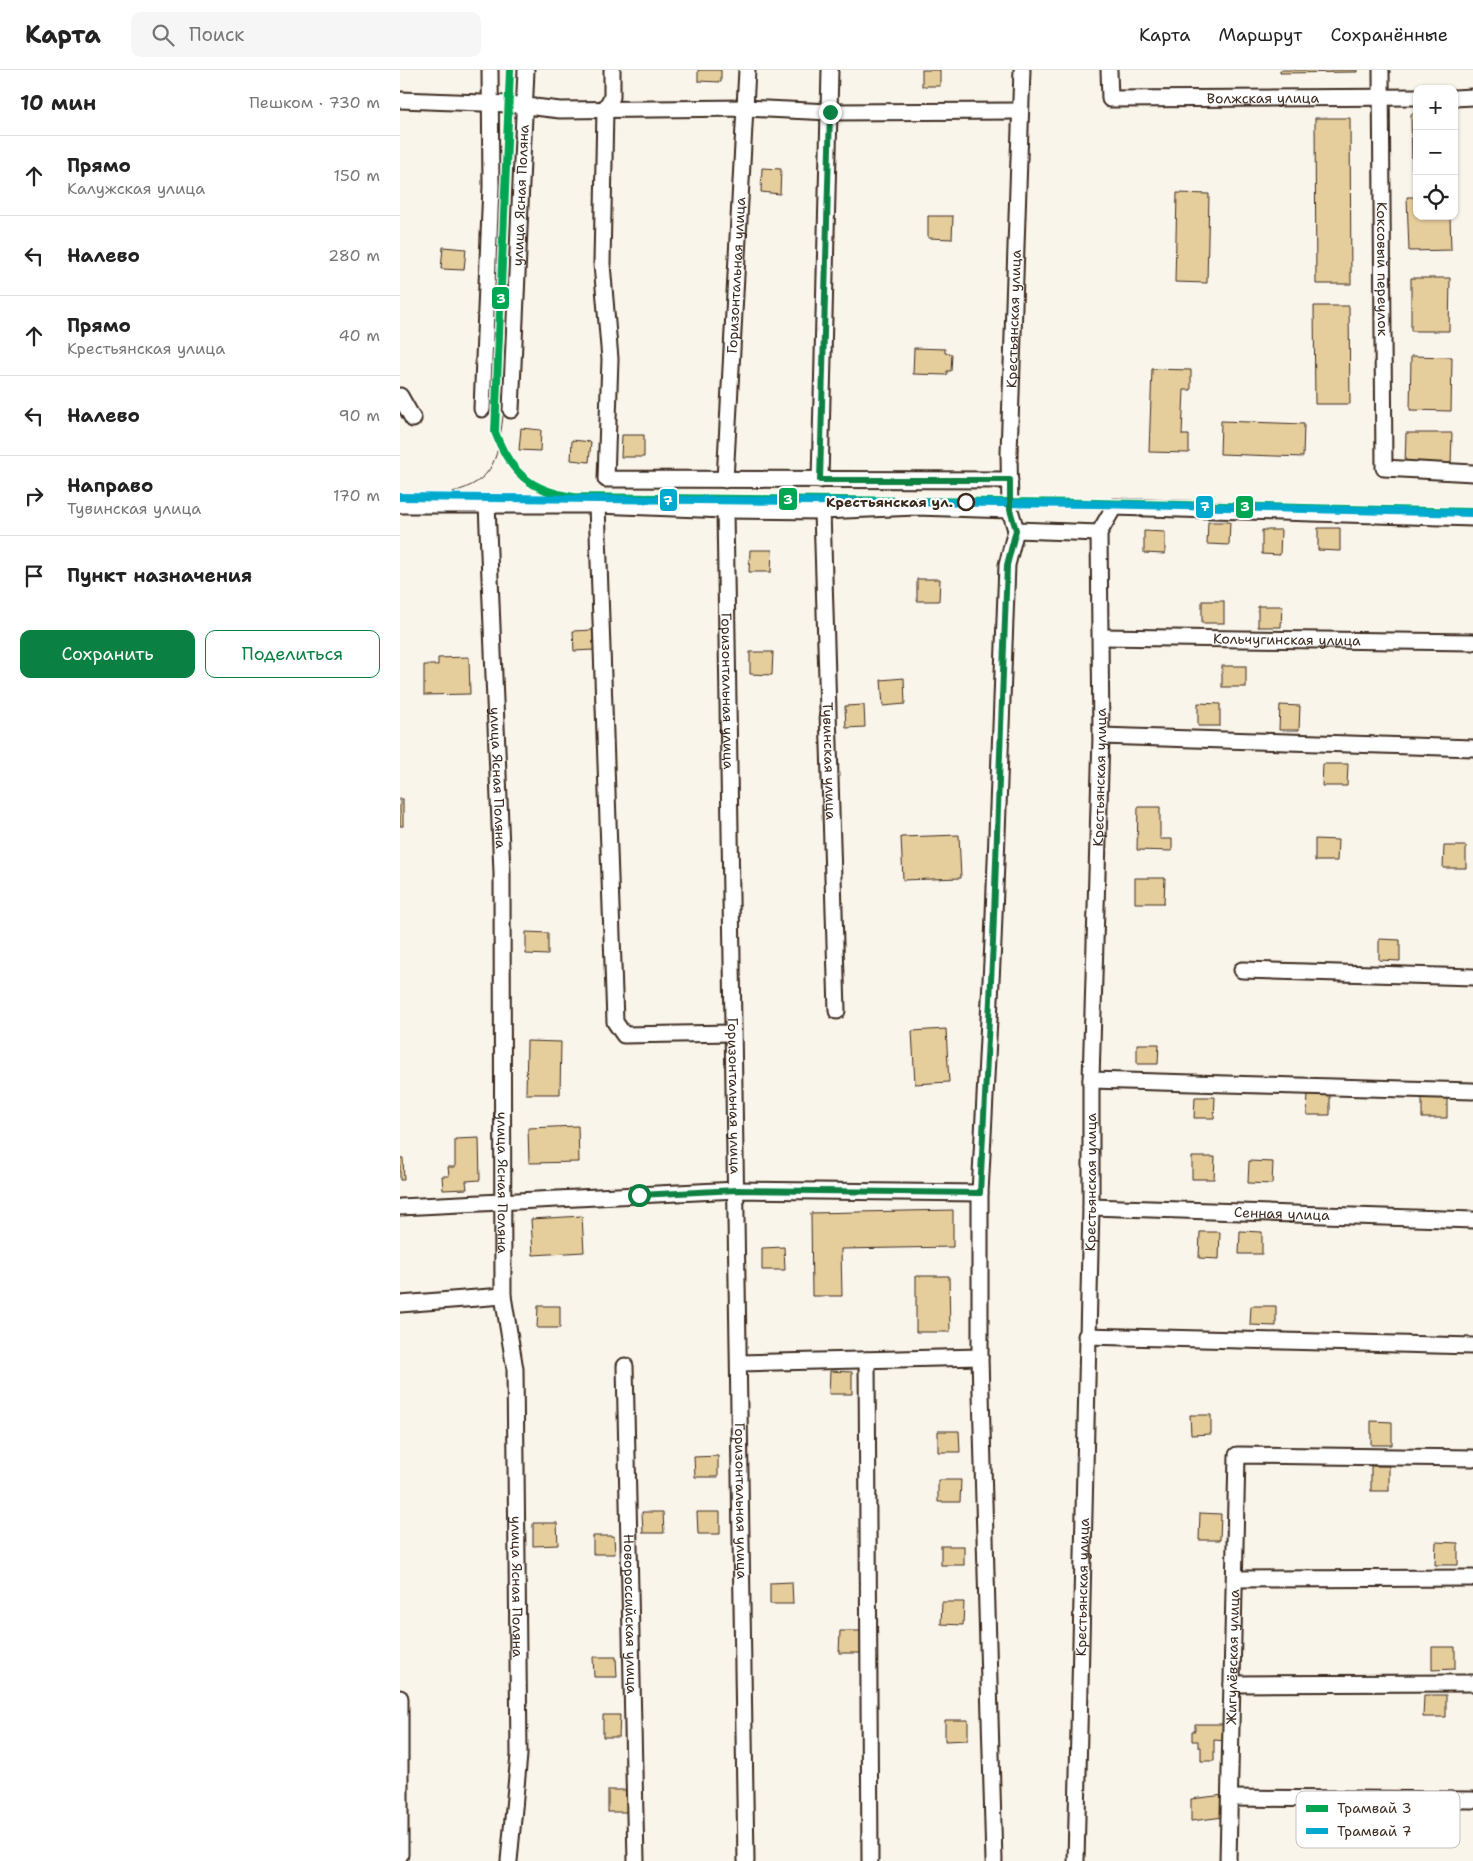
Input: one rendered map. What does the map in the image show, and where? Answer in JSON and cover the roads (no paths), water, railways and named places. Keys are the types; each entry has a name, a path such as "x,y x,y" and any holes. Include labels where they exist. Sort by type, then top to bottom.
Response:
{"street":[{"name":"улица Ясная Поляна","path":"482,409 491,186 490,70"},
{"name":"улица Ясная Поляна","path":"510,410 526,70"},
{"path":"612,70 612,97 605,109 602,264 610,359 606,479 1010,480"},
{"name":"Горизонтальная улица","path":"726,480 746,108 746,70"},
{"path":"820,480 830,70"},
{"name":"Крестьянская улица","path":"1016,530 1010,510 1010,480 1022,70"},
{"name":"Волжская улица","path":"1109,70 1110,99 1318,100 1413,97"},
{"name":"Коксовый переулок","path":"1381,70 1384,468 1473,473"},
{"path":"1458,98 1473,97"},
{"path":"400,100 518,104 524,107 560,110 746,108 830,112 1020,111"},
{"path":"400,396 413,419"},
{"name":"улица Ясная Поляна","path":"487,504 502,873 503,1296 515,1379 518,1755 509,1861"},
{"path":"400,505 597,505 725,510 822,511 916,507 1010,510"},
{"path":"597,505 615,1022 624,1035 732,1034"},
{"path":"994,1861 980,1357 980,1193 993,942 1007,565 1016,530 1099,533 1114,507 1473,518"},
{"name":"Горизонтальная улица","path":"725,510 732,1034 740,1363 746,1861"},
{"name":"Тувинская улица","path":"822,511 837,1011"},
{"name":"Крестьянская улица","path":"1076,1861 1086,1336 1091,1207 1091,1080 1101,736 1099,533"},
{"name":"Кольчугинская улица","path":"1101,636 1473,642"},
{"path":"1101,736 1473,748"},
{"path":"1242,970 1473,977"},
{"path":"1091,1080 1473,1090"},
{"path":"400,1207 502,1200 737,1190 980,1193"},
{"name":"Сенная улица","path":"1091,1207 1473,1220"},
{"path":"400,1304 503,1296"},
{"path":"1086,1336 1473,1346"},
{"path":"740,1363 980,1357"},
{"path":"867,1360 870,1861"},
{"name":"Новороссийская улица","path":"626,1366 636,1861"},
{"name":"Жигулёвская улица","path":"1228,1861 1237,1455 1473,1458"},
{"path":"1235,1579 1473,1578"},
{"path":"1232,1684 1473,1683"},
{"path":"400,1698 400,1855"},
{"path":"1230,1798 1296,1799"},
{"path":"1460,1800 1473,1800"}],"tram line":[{"name":"3","path":"510,70 495,432 515,469 534,485 574,497 1095,503 1473,512"},
{"path":"441,495 472,485 489,470 498,447 503,416"},
{"name":"7","path":"400,497 1095,504 1473,513"}],"place":[{"name":"Крестьянская ул.","path":"966,502"}]}
